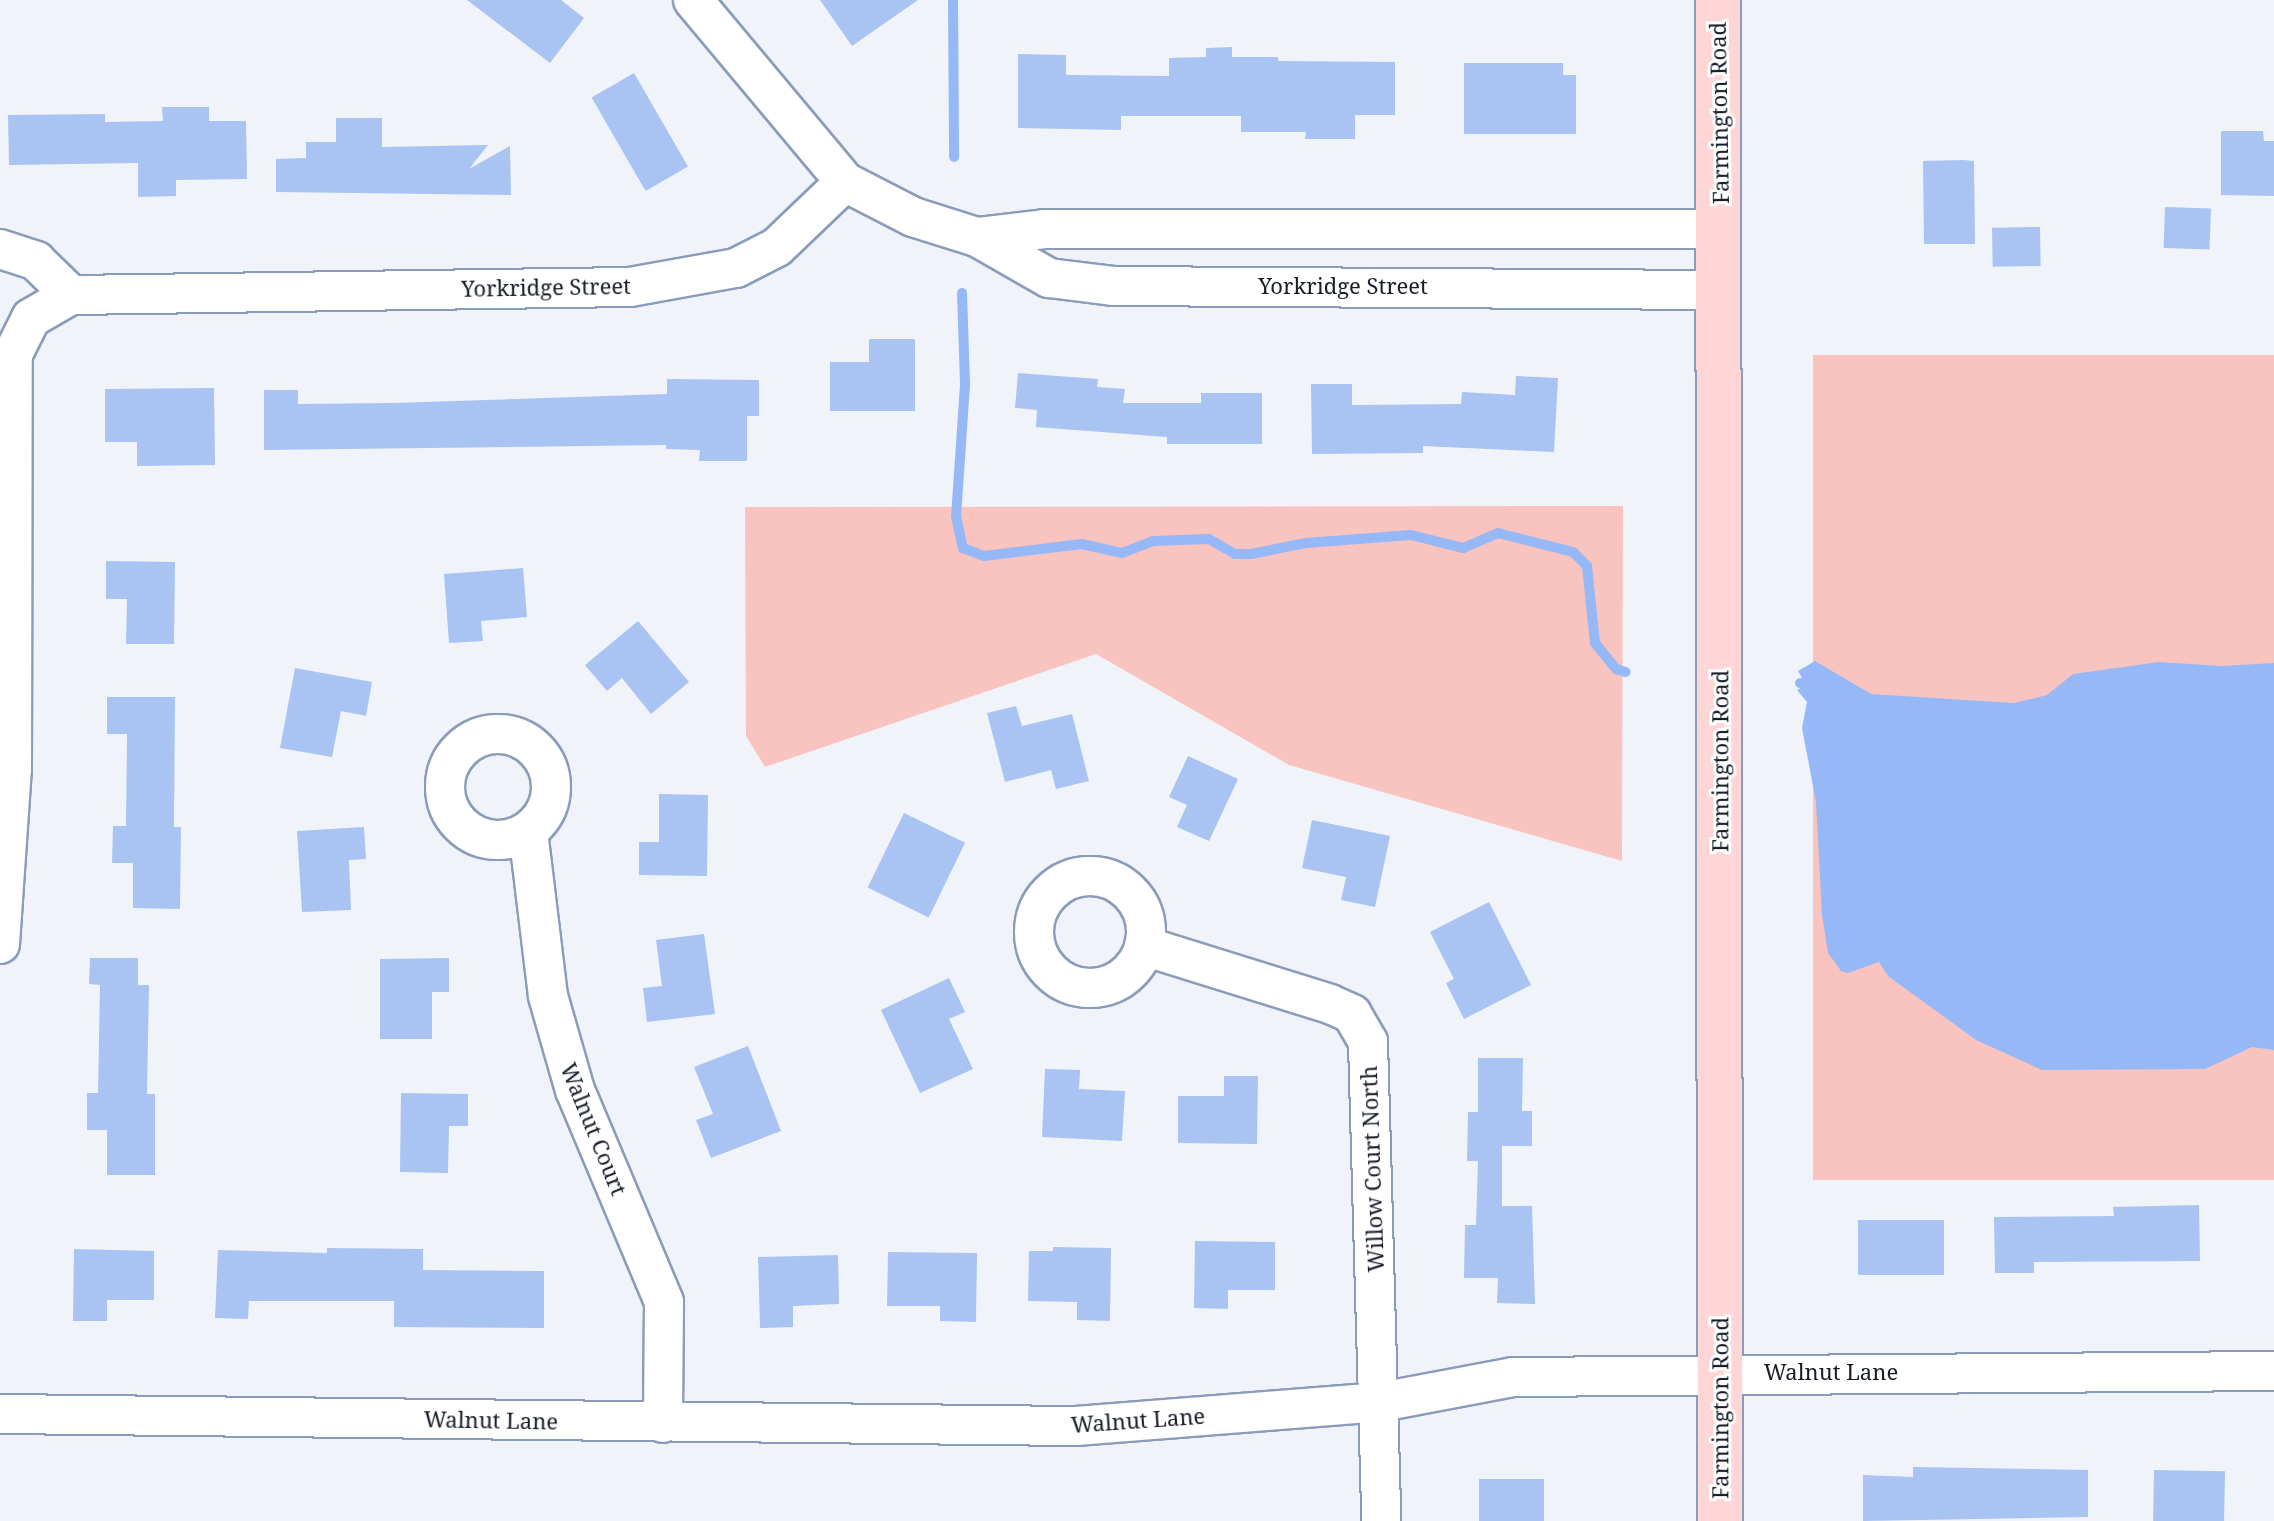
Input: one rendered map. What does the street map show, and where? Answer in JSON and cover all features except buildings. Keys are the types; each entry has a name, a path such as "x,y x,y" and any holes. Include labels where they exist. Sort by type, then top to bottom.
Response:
{"street":[{"path":"693,0 845,182"},
{"name":"Farmington Road","path":"1718,0 1721,229 1720,1521"},
{"name":"Yorkridge Street","path":"0,944 6,769 7,350 31,318 71,295 620,288 696,277 736,268 777,247 845,182 913,217 977,237 1049,278 1113,286 1720,290"},
{"name":"Yorkridge Street","path":"977,237 1045,229 1721,229"},
{"path":"1290,285 1291,229"},
{"path":"0,249 36,261 71,295"},
{"name":"Walnut Court","path":"528,831 548,996 575,1090 664,1302 663,1423"},
{"name":"Willow Court North","path":"1144,946 1330,1004 1352,1014 1368,1042 1381,1402 1381,1521"},
{"name":"Walnut Lane","path":"0,1414 1076,1426 1381,1402 1513,1377 2274,1371"}],"shaded area":[{"path":"1813,355 2274,355 2274,1180 1813,1180"},
{"path":"1623,506 1622,861 1289,765 1096,654 765,767 746,736 745,507"}],"water":[{"path":"1815,661 1871,694 2014,703 2047,695 2073,674 2159,662 2222,666 2274,663 2274,1050 2252,1047 2205,1069 2042,1070 1976,1040 1888,976 1879,962 1848,973 1841,971 1828,953 1822,915 1816,802 1802,728 1807,702 1797,690 1806,685 1798,671"}],"waterway":[{"path":"953,0 954,157"},
{"path":"962,293 965,385 956,516 963,548 984,556 1082,544 1122,553 1153,541 1209,539 1235,554 1251,554 1306,543 1411,535 1463,548 1498,533 1573,552 1587,566 1595,643 1616,669 1626,672"},
{"path":"1800,683 1806,684"}]}
